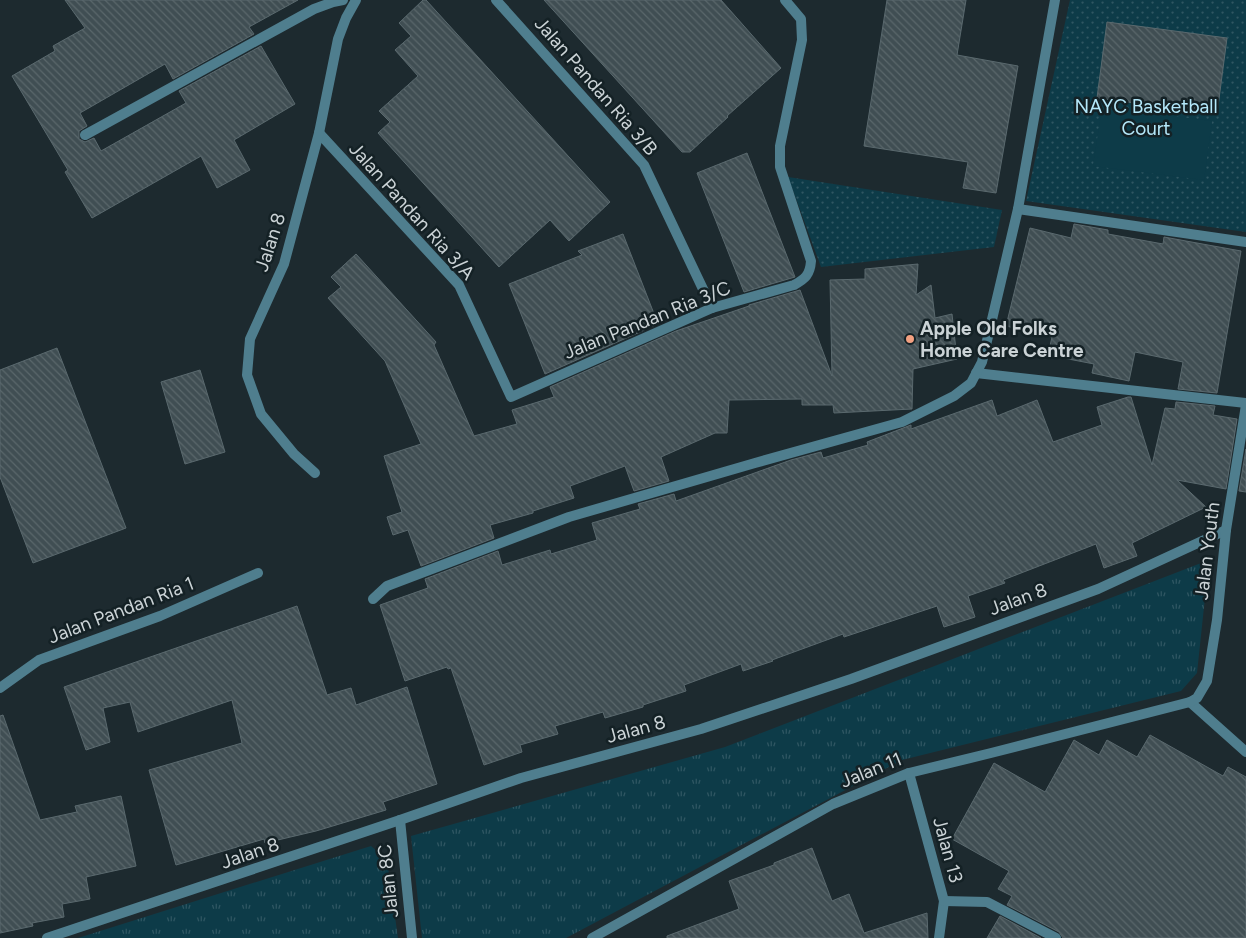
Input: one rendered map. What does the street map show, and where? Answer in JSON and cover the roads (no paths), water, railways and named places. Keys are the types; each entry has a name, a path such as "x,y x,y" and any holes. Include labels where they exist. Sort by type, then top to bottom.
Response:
{"street":[{"path":"85,134 314,9 343,0"},
{"name":"Jalan 8","path":"315,473 294,454 261,414 247,376 250,339 284,264 319,133 338,39 346,18 356,0"},
{"name":"Jalan Pandan Ria 3/B","path":"496,0 644,165 712,308"},
{"name":"Jalan Pandan Ria 3/C","path":"511,397 712,308 794,285 806,278 810,270 810,262 780,167 780,146 802,40 801,19 785,0"},
{"path":"373,598 386,586 569,517 755,462 902,422 954,396 971,383 982,362 1018,209 1055,0"},
{"name":"Jalan Pandan Ria 3/A","path":"319,133 459,285 511,397"},
{"path":"1018,209 1246,242"},
{"path":"976,373 1246,404"},
{"name":"Jalan Youth","path":"1193,700 1207,680 1217,620 1226,530 1246,404"},
{"name":"Jalan 8","path":"47,938 521,778 701,729 851,679 1098,589 1226,530"},
{"name":"Jalan Pandan Ria 1","path":"0,686 39,660 160,616 258,572"},
{"path":"1193,700 1246,752"},
{"name":"Jalan 11","path":"592,938 834,804 909,772 991,753 1193,700"},
{"name":"Jalan 13","path":"909,772 944,901 939,938"},
{"name":"Jalan 8C","path":"400,820 412,938"},
{"path":"944,901 988,902 1056,938"}],"place":[{"name":"Apple Old Folks Home Care Centre","path":"910,339"}],"park label":[{"name":"NAYC Basketball Court","path":"1146,117"}]}
